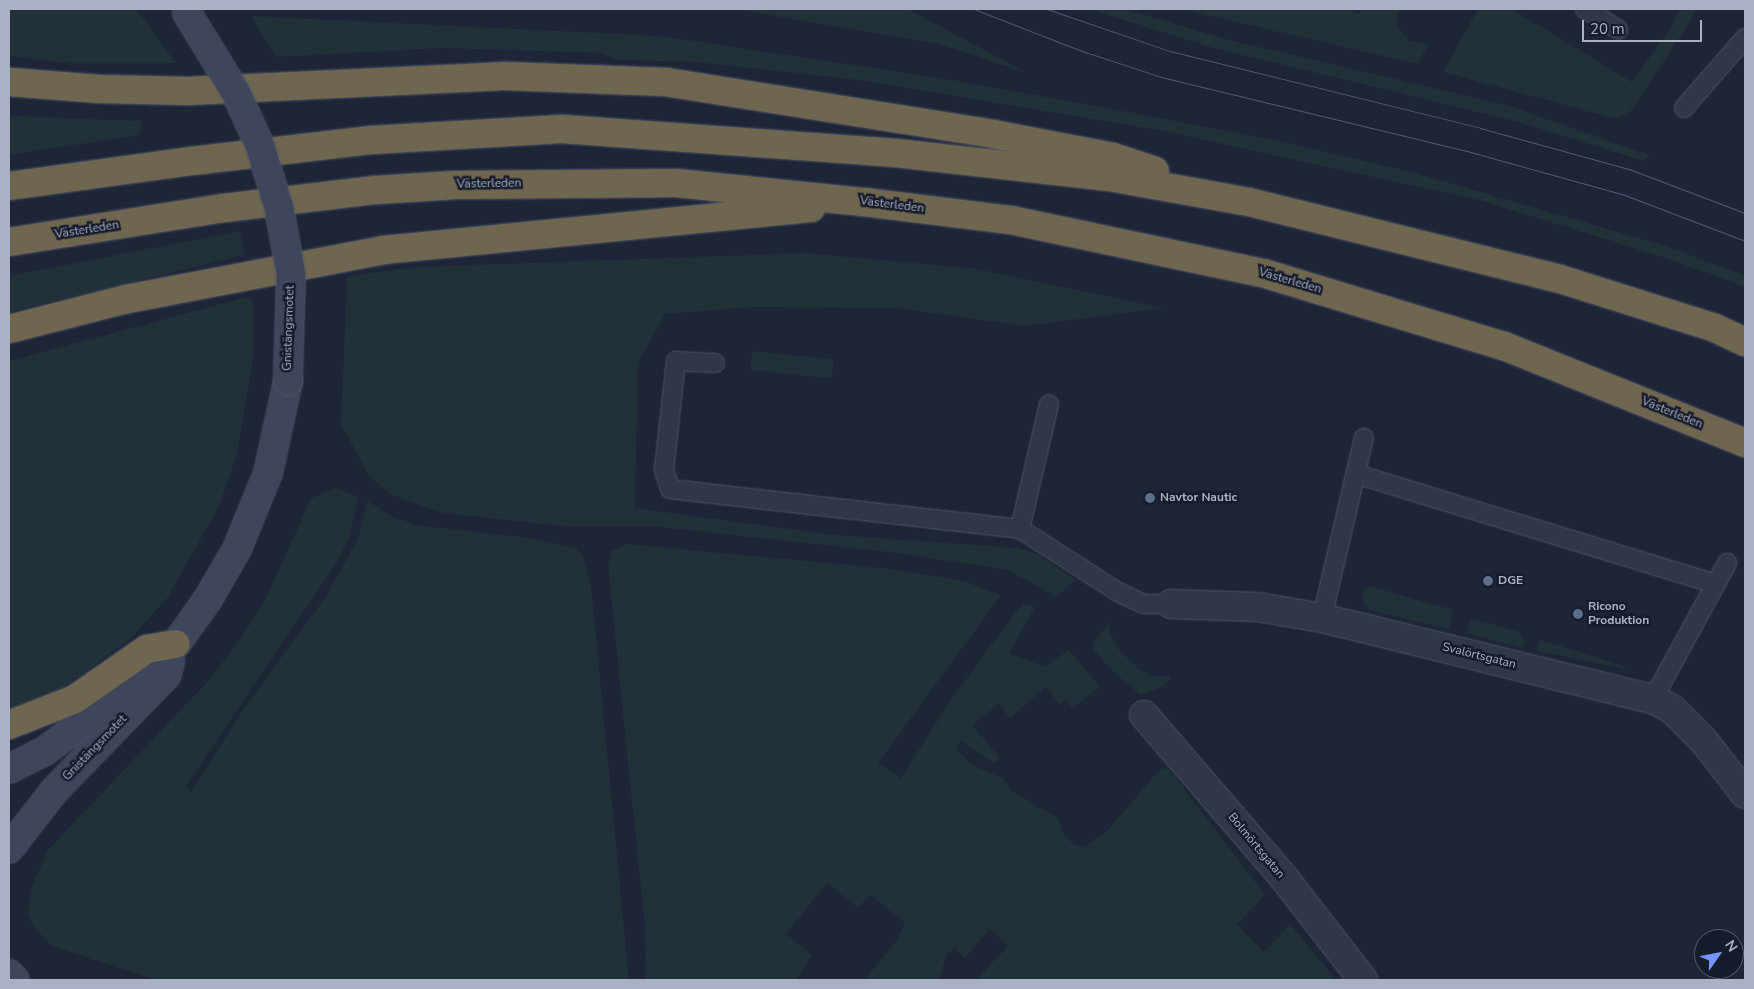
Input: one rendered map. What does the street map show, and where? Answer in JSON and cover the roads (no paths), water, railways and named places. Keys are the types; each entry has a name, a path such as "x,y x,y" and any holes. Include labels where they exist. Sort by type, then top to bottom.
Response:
{"highway":[{"path":"9,82 100,90 188,91 504,76 666,82 1097,153 1249,202"},
{"path":"9,186 192,161 372,140 562,129 896,153 1110,177 1249,202 1560,279 1715,328 1745,342"},
{"name":"Västerleden","path":"9,242 224,208 376,190 456,185 676,182 864,202 1011,220 1263,272 1504,346 1745,443"},
{"path":"9,329 127,299 384,250 864,202"},
{"path":"9,725 75,699 147,649 176,644"}],"street":[{"name":"Gnistängsmotet","path":"9,769 45,751 176,644 208,599 237,550 268,473 288,381 291,274 279,208 260,146 236,93 185,11"},
{"name":"Svalörtsgatan","path":"1171,604 1258,607 1322,618 1653,699 1672,709 1704,741 1745,794"},
{"name":"Gnistängsmotet","path":"9,849 54,791 166,676 176,644"},
{"name":"Bolmörtsgatan","path":"1144,715 1284,878 1363,980"},
{"path":"9,974 15,980"}],"lane":[{"path":"1585,9 1618,30"},
{"path":"1684,108 1745,38"},
{"path":"715,363 676,361 664,470 670,488 1020,529 1118,592 1144,604 1171,604"},
{"path":"1020,529 1049,404"},
{"path":"1322,618 1364,438"},
{"path":"1356,474 1715,584"},
{"path":"1653,699 1726,563"}],"tram line":[{"path":"974,9 1079,50 1161,77 1474,153 1622,194 1745,241"},
{"path":"1047,9 1170,51 1480,128 1629,169 1745,213"}],"place":[{"name":"Navtor Nautic","path":"1150,498"},
{"name":"DGE","path":"1488,581"},
{"name":"Ricono Produktion","path":"1578,614"}]}
